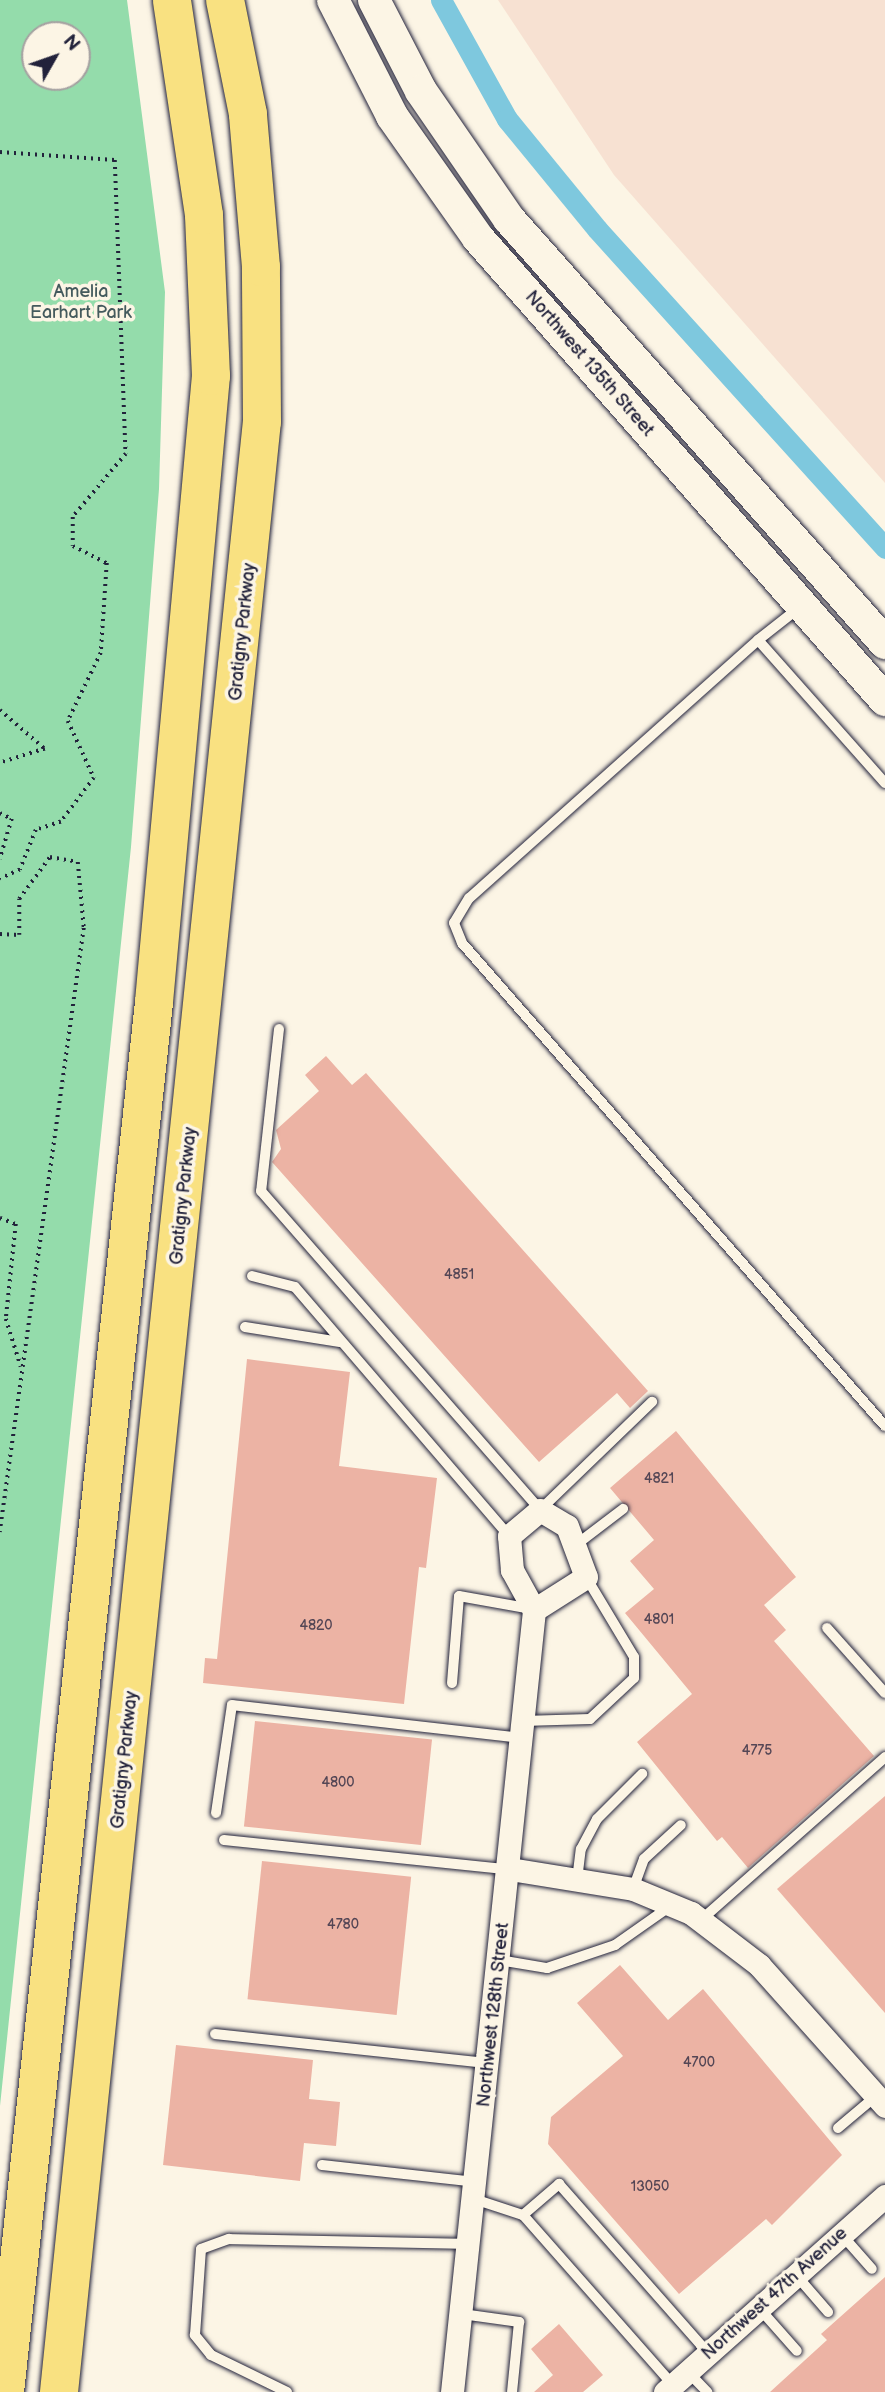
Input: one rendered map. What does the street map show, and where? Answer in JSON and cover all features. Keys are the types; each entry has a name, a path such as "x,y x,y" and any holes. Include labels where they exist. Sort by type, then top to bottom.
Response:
{"highway":[{"path":"5,2392 154,1002 211,376 204,215 172,0"},
{"name":"Gratigny Parkway","path":"59,2392 262,422 261,267 248,114 225,0"}],"main road":[{"name":"Northwest 135th Street","path":"332,0 392,116 478,239 885,700"},
{"name":"Northwest 135th Street","path":"374,0 421,91 509,219 885,643"},
{"path":"801,606 831,581"}],"street":[{"path":"540,1510 567,1526 577,1544 586,1577 534,1610 512,1570 509,1536 540,1510"},
{"name":"Northwest 128th Street","path":"453,2392 510,1869 534,1610"},
{"path":"510,1869 633,1889 701,1920 759,1965 881,2101"},
{"name":"Northwest 47th Avenue","path":"676,2383 884,2200"}],"lane":[{"path":"801,606 758,640 469,898 456,913 455,928 885,1426"},
{"path":"758,640 885,783"},
{"path":"279,1029 261,1191 540,1510 652,1402"},
{"path":"252,1276 295,1287 509,1536"},
{"path":"245,1328 340,1342"},
{"path":"577,1544 623,1509"},
{"path":"216,1813 232,1704 522,1729 590,1719 634,1678 634,1657 586,1577"},
{"path":"452,1683 459,1596 534,1610"},
{"path":"827,1628 885,1693"},
{"path":"701,1920 885,1757"},
{"path":"577,1880 581,1849 597,1819 642,1774"},
{"path":"633,1889 644,1859 681,1825"},
{"path":"224,1840 510,1869"},
{"path":"499,1960 547,1968 615,1945 672,1905"},
{"path":"215,2034 488,2063"},
{"path":"838,2127 881,2101"},
{"path":"322,2165 475,2191 523,2215 676,2383 707,2392"},
{"path":"523,2215 559,2184 708,2353"},
{"path":"842,2235 872,2269"},
{"path":"287,2392 211,2355 195,2335 201,2249 229,2239 468,2244"},
{"path":"796,2276 828,2312"},
{"path":"760,2308 797,2351"},
{"path":"461,2314 519,2322 512,2392"}],"path":[{"path":"0,152 115,160 126,454 73,517 73,546 107,563 101,653 68,721 94,778 61,822 36,830 20,870 0,879"},
{"path":"0,710 45,749 0,763"},
{"path":"0,813 12,819 0,859"},
{"path":"0,934 19,935 19,899 50,857 78,862 85,929 0,1532"},
{"path":"0,1218 16,1223 6,1319 22,1370"}],"shaded area":[{"path":"498,0 885,0 885,483 614,175"}],"green space":[{"name":"Amelia Earhart Park","path":"0,0 127,0 165,292 159,489 131,847 0,2106"}],"building":[{"path":"326,1056 352,1085 366,1073 648,1391 630,1408 617,1393 539,1462 272,1162 281,1149 276,1130 319,1091 305,1075"},
{"path":"247,1359 350,1372 339,1466 437,1478 426,1568 419,1567 404,1704 203,1683 205,1658 217,1659"},
{"path":"676,1431 796,1577 764,1605 786,1630 774,1641 874,1756 748,1868 722,1837 717,1841 637,1742 692,1694 625,1613 654,1589 630,1561 654,1540 610,1488"},
{"path":"255,1721 432,1740 421,1845 244,1826"},
{"path":"885,1796 885,2013 777,1889"},
{"path":"262,1861 411,1877 397,2015 247,1999"},
{"path":"620,1965 668,2020 703,1989 842,2155 772,2225 766,2219 679,2294 548,2144 551,2117 623,2056 577,2003"},
{"path":"176,2045 313,2060 309,2099 340,2102 336,2146 304,2143 300,2181 163,2165"},
{"path":"885,2277 885,2392 770,2392 827,2340 821,2334"},
{"path":"559,2324 603,2375 583,2392 534,2392 553,2375 531,2349"}],"waterway":[{"path":"441,0 507,119 597,229 885,548"}]}
